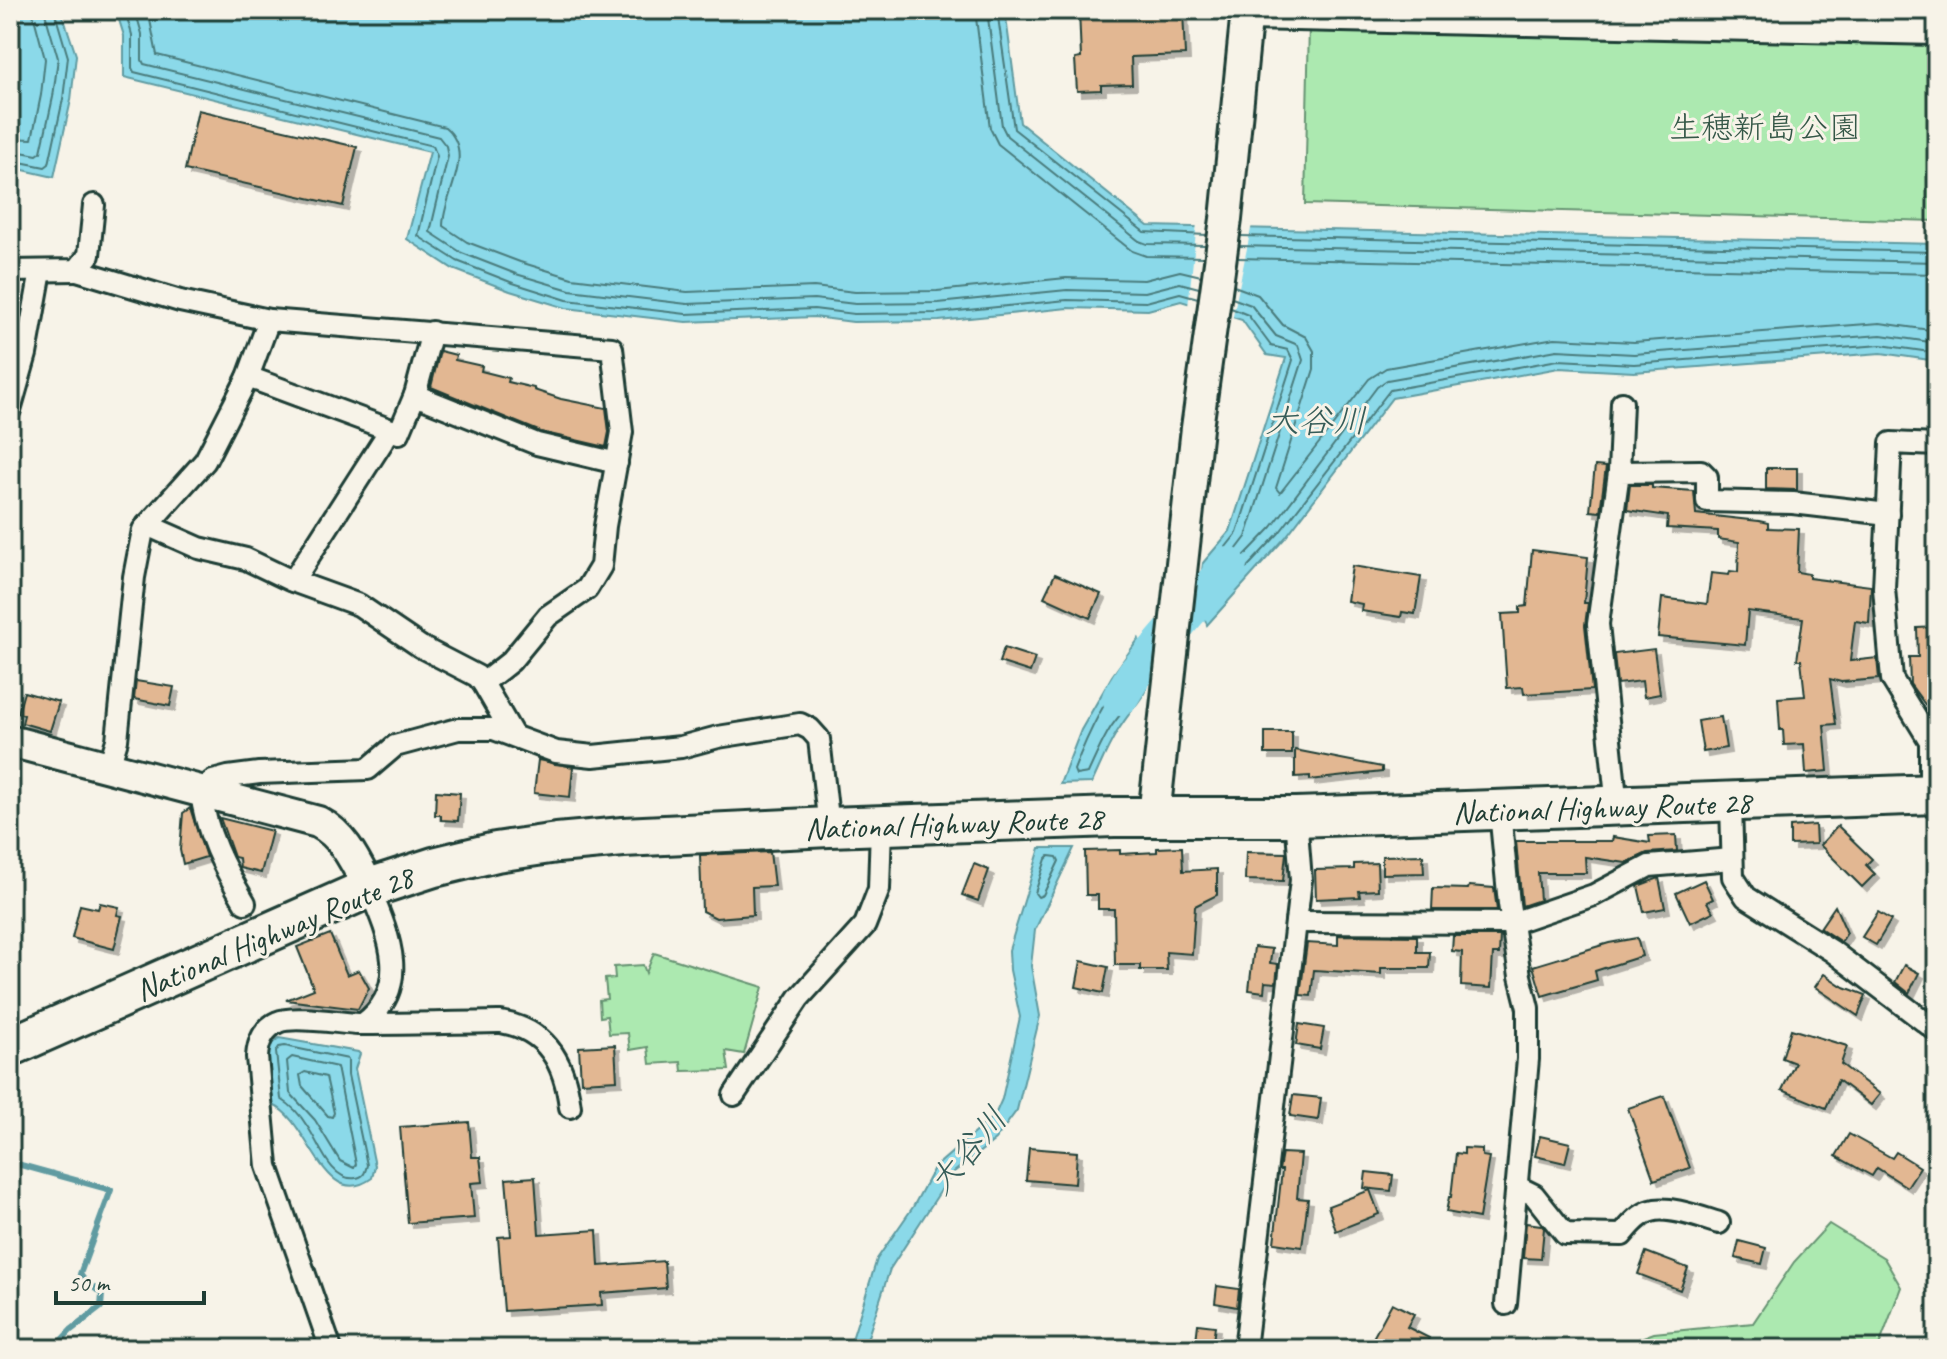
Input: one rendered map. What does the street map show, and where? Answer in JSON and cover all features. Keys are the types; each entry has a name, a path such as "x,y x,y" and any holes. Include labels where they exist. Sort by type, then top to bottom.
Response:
{"highway":[{"name":"National Highway Route 28","path":"10,1047 369,888 434,867 496,852 557,843 829,827 1154,816 1296,817 1500,811 1934,794"}],"street":[{"path":"1154,816 1199,414 1226,219 1247,12 1937,29"},
{"path":"77,270 89,255 94,205"},
{"path":"10,271 77,270 180,301 269,320 612,348 622,432 601,566 587,589 548,616 511,661 483,683"},
{"path":"10,410 26,354 41,271"},
{"path":"109,766 117,740 134,577 143,530 205,461 248,377 269,320"},
{"path":"248,377 399,433 415,395 432,332"},
{"path":"415,395 537,444 617,463"},
{"path":"1617,807 1598,624 1619,472 1622,403"},
{"path":"293,581 390,430"},
{"path":"1934,794 1934,738 1892,679 1884,588 1891,443 1937,445"},
{"path":"1619,472 1701,471 1707,477 1707,501 1793,503 1888,514"},
{"path":"147,525 190,544 246,559 293,581 359,605 421,647 469,670 483,683 513,735"},
{"path":"201,791 213,781 228,777 368,769 395,746 458,729 494,729 556,752 593,756 681,747 800,724 819,739 829,827"},
{"path":"10,741 324,825 345,845 369,888 387,931 393,962 385,996 375,1013 363,1024"},
{"path":"201,791 203,808 222,865 245,903"},
{"path":"1731,803 1733,877 1746,897 1832,951 1937,1031"},
{"path":"1500,811 1512,923 1528,1021 1528,1059 1506,1304"},
{"path":"1245,1349 1301,880 1296,817"},
{"path":"734,1095 799,998 865,925 879,889 881,826"},
{"path":"1296,922 1512,923 1594,895 1649,866 1732,859"},
{"path":"331,1349 267,1166 258,1046 268,1029 289,1019 363,1024 501,1022 517,1025 534,1033 548,1045 567,1084 570,1107"},
{"path":"1516,1186 1534,1195 1565,1234 1622,1235 1635,1221 1652,1210 1680,1212 1719,1223"}],"green space":[{"name":"生穂新島公園","path":"1309,25 1937,41 1937,221 1305,204"},
{"path":"654,953 763,987 744,1054 726,1051 729,1070 682,1071 681,1062 650,1064 648,1047 630,1050 628,1033 609,1034 607,1016 600,1017 599,1000 607,999 605,979 615,978 614,967 643,965 646,973"},
{"path":"1829,1224 1884,1258 1901,1287 1878,1349 1611,1349 1654,1333 1753,1323 1794,1262"}],"water":[{"path":"10,10 61,10 76,55 71,100 54,177 10,167"},
{"path":"116,10 1005,10 1020,123 1148,226 1937,244 1937,361 1881,353 1634,372 1559,368 1392,398 1285,538 1207,625 1197,598 1202,564 1230,531 1286,358 1267,355 1242,320 1181,301 1148,310 1068,308 939,321 853,322 814,317 686,322 566,308 453,269 407,239 430,152 124,77 124,36"},
{"path":"1140,637 1149,670 1146,689 1113,738 1092,783 1060,784 1081,730 1112,676"},
{"name":"大谷川","path":"1040,848 1074,848 1035,930 1031,966 1040,1016 1017,1110 995,1140 947,1181 890,1269 864,1349 849,1349 877,1259 913,1207 934,1168 995,1115 1002,1099 1020,1017 1009,950"},
{"path":"279,1038 360,1054 355,1069 375,1166 372,1178 355,1186 341,1184 318,1161 286,1114 273,1105 268,1050"}],"pier":[{"path":"1197,223 1252,224 1232,321 1188,307"},
{"path":"1203,556 1197,598 1207,629 1193,599 1198,563"},
{"path":"1141,633 1154,666 1150,693 1146,698 1150,666 1138,634"}],"building":[{"path":"1079,10 1183,10 1185,55 1131,57 1132,84 1101,85 1101,90 1077,91 1075,59 1081,58"},
{"path":"198,110 357,147 343,206 185,170"},
{"path":"440,351 456,355 455,360 482,366 481,371 509,378 508,382 561,399 606,408 609,432 606,447 541,432 431,387"},
{"path":"1595,466 1606,467 1600,512 1590,511"},
{"path":"1766,468 1797,468 1797,490 1766,489"},
{"path":"1630,485 1694,491 1696,514 1759,521 1768,523 1768,528 1799,529 1797,572 1809,574 1809,578 1871,586 1869,623 1855,621 1850,661 1877,658 1879,679 1841,682 1830,679 1836,724 1824,725 1828,771 1806,773 1804,744 1784,745 1783,730 1780,730 1778,698 1805,696 1801,660 1797,660 1803,618 1748,611 1745,645 1658,637 1662,598 1707,604 1711,573 1729,575 1730,571 1738,572 1739,542 1718,539 1718,531 1667,528 1668,516 1627,510"},
{"path":"1532,550 1588,557 1584,603 1588,603 1585,625 1592,690 1524,694 1523,687 1507,688 1502,614 1520,613 1520,607 1527,606"},
{"path":"1352,566 1421,577 1415,614 1402,612 1401,617 1361,611 1362,604 1347,601"},
{"path":"1055,574 1101,594 1090,618 1044,597"},
{"path":"1937,627 1937,721 1910,684 1909,657 1918,657 1917,628"},
{"path":"1004,648 1035,658 1030,672 999,662"},
{"path":"1654,649 1660,694 1644,697 1642,681 1617,684 1614,654"},
{"path":"136,681 174,687 170,706 134,699"},
{"path":"24,692 59,702 50,731 22,723 24,715 18,713"},
{"path":"1721,717 1726,748 1703,752 1698,721"},
{"path":"1265,732 1292,732 1292,754 1265,754"},
{"path":"1295,750 1382,767 1382,772 1310,780 1310,776 1295,777"},
{"path":"538,760 573,767 570,797 534,793"},
{"path":"436,791 460,793 458,821 441,820 441,815 435,815"},
{"path":"190,808 206,857 183,864 180,850 183,813"},
{"path":"220,818 272,831 261,873 240,868 239,858 234,857"},
{"path":"1815,825 1816,844 1790,845 1790,827"},
{"path":"1838,826 1872,859 1866,865 1875,874 1862,887 1820,845"},
{"path":"1676,835 1677,851 1647,853 1626,863 1585,857 1586,873 1538,873 1540,900 1522,906 1516,841 1612,841 1613,837 1650,843 1649,836"},
{"path":"1182,847 1183,871 1217,869 1217,895 1195,906 1192,954 1166,952 1167,970 1140,970 1140,965 1115,965 1114,909 1098,909 1098,895 1086,895 1085,851 1120,850 1120,854"},
{"path":"770,852 774,886 752,887 753,915 716,918 702,911 700,855"},
{"path":"1246,852 1286,853 1283,881 1245,880"},
{"path":"1423,855 1424,873 1382,874 1382,856"},
{"path":"1377,863 1378,890 1359,891 1360,897 1316,899 1315,870 1354,869 1354,864"},
{"path":"974,864 989,870 978,901 962,895"},
{"path":"1659,878 1665,908 1644,912 1638,886"},
{"path":"1704,880 1713,899 1707,902 1713,912 1690,923 1676,893"},
{"path":"1469,886 1494,888 1497,910 1432,910 1433,888 1468,889"},
{"path":"100,903 119,907 117,915 122,916 114,949 72,938 80,905 98,909"},
{"path":"1835,906 1847,933 1841,942 1820,928"},
{"path":"1878,912 1891,920 1876,945 1862,937"},
{"path":"330,934 347,975 359,970 369,988 358,1009 286,1000 314,989 297,947"},
{"path":"1338,935 1417,936 1417,952 1430,952 1429,968 1381,968 1381,974 1314,970 1311,996 1300,995 1307,943 1338,945"},
{"path":"1453,936 1500,936 1499,954 1493,954 1491,988 1461,986 1462,952 1452,951"},
{"path":"1637,938 1642,956 1595,971 1597,980 1542,996 1533,966 1609,943"},
{"path":"1254,947 1272,949 1270,963 1278,964 1276,983 1265,982 1264,992 1249,990"},
{"path":"1081,961 1108,967 1103,993 1076,987"},
{"path":"1904,965 1919,973 1909,993 1895,982"},
{"path":"1824,974 1842,986 1866,995 1858,1016 1815,987"},
{"path":"1299,1024 1324,1028 1320,1049 1296,1045"},
{"path":"1791,1029 1847,1046 1841,1064 1880,1094 1871,1105 1838,1080 1826,1108 1782,1090 1795,1063 1782,1058"},
{"path":"615,1045 617,1080 581,1082 579,1047"},
{"path":"1293,1095 1321,1098 1318,1120 1290,1116"},
{"path":"1664,1096 1690,1168 1654,1180 1628,1108"},
{"path":"469,1122 472,1157 480,1157 483,1182 471,1183 474,1218 408,1223 400,1127"},
{"path":"1849,1134 1892,1158 1896,1152 1920,1167 1907,1187 1877,1168 1872,1176 1836,1156"},
{"path":"1540,1136 1570,1143 1565,1163 1535,1156"},
{"path":"1029,1148 1077,1152 1075,1184 1026,1180"},
{"path":"1464,1148 1482,1149 1482,1156 1489,1157 1479,1218 1446,1212 1451,1197 1456,1153 1464,1154"},
{"path":"1282,1153 1301,1154 1297,1198 1308,1199 1302,1247 1274,1243"},
{"path":"1366,1172 1393,1175 1391,1191 1364,1188"},
{"path":"535,1177 539,1234 597,1230 599,1266 664,1261 666,1288 601,1293 602,1305 504,1311 498,1237 511,1236 506,1179"},
{"path":"1370,1190 1379,1214 1336,1231 1328,1206"},
{"path":"1526,1223 1544,1228 1541,1259 1523,1258"},
{"path":"1739,1241 1766,1248 1762,1264 1735,1258"},
{"path":"1646,1252 1688,1268 1680,1290 1638,1274"},
{"path":"1217,1286 1239,1289 1237,1307 1215,1303"},
{"path":"1392,1303 1414,1314 1407,1327 1429,1338 1424,1349 1394,1349 1373,1338"},
{"path":"1198,1324 1215,1326 1212,1349 1195,1349"}],"waterway":[{"name":"大谷川","path":"1120,698 1134,675 1229,565"},
{"path":"10,1162 111,1190 80,1274 102,1294 101,1307 71,1330 53,1349"}]}
